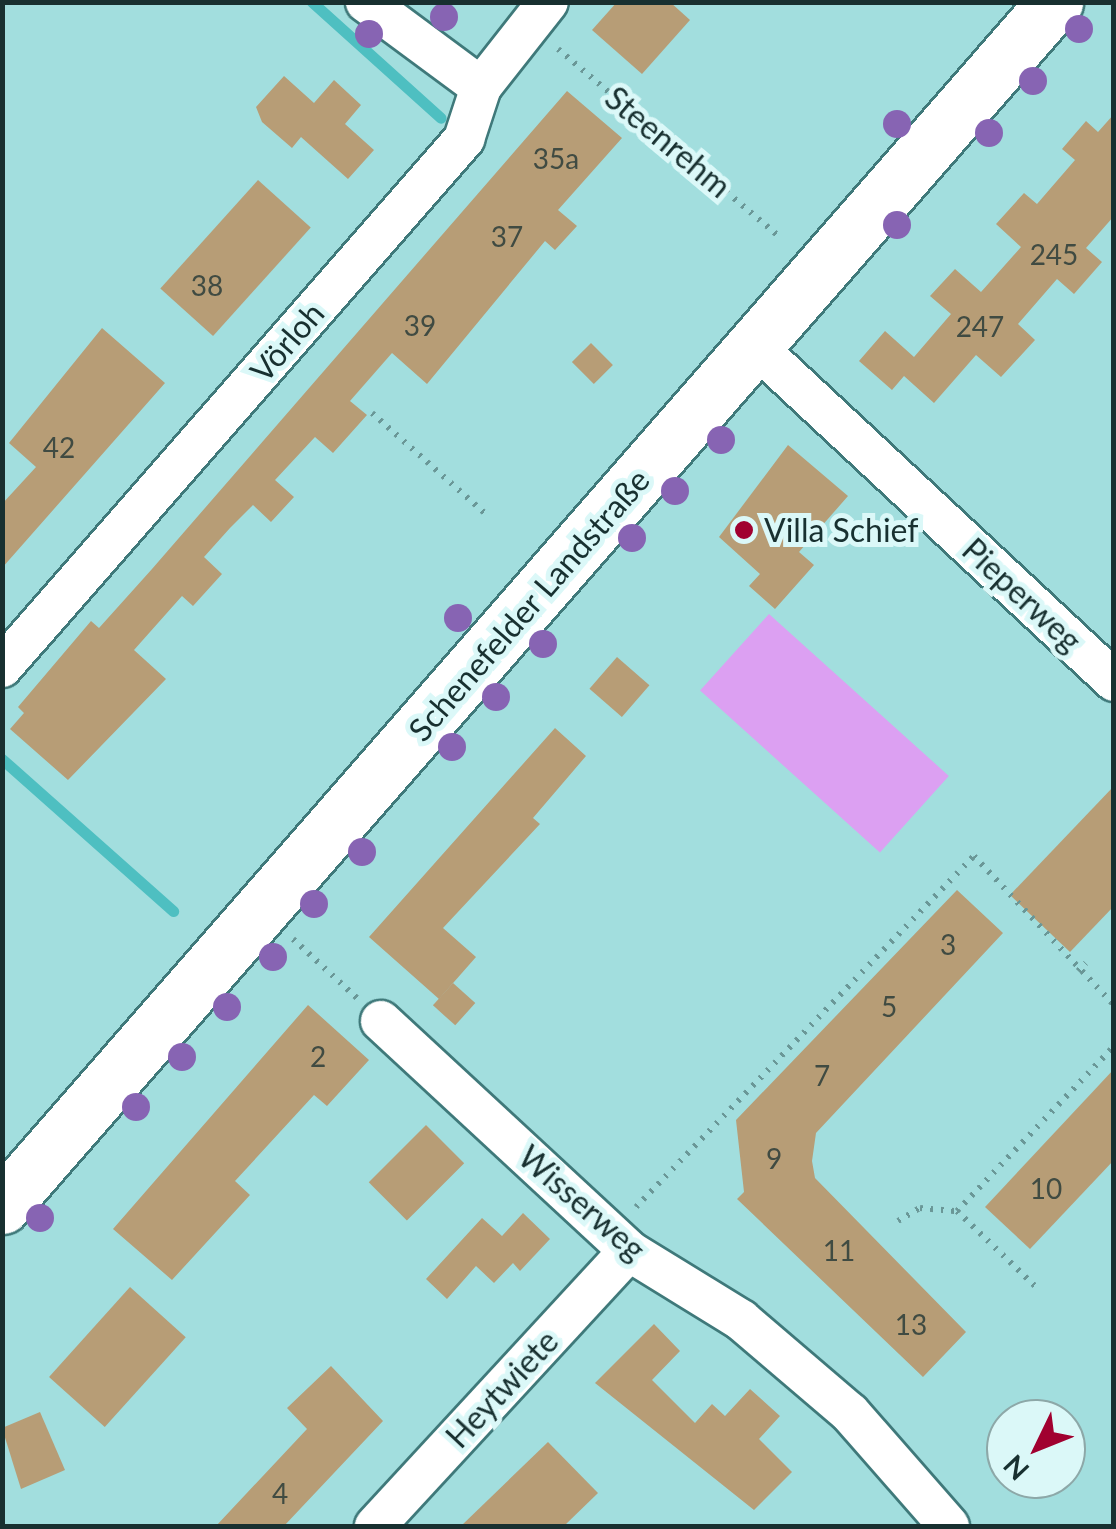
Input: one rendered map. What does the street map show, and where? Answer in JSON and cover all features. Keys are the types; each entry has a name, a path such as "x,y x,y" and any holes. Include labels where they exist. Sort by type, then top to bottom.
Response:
{"main road":[{"name":"Schenefelder Landstraße","path":"2,1206 1056,2"}],"street":[{"path":"366,2 482,88"},
{"name":"Vörloh","path":"2,668 464,139 482,88 548,2"},
{"name":"Pieperweg","path":"755,346 1114,681"},
{"name":"Wisserweg","path":"382,1021 620,1242 741,1320 836,1401 949,1526"},
{"name":"Heytwiete","path":"376,1526 620,1242"}],"path":[{"name":"Steenrehm","path":"558,49 778,236"},
{"path":"372,413 488,516"},
{"path":"620,1242 974,856 1078,972 1114,1005"},
{"path":"998,879 1005,872"},
{"path":"262,912 382,1021"},
{"path":"1078,972 1086,963"},
{"path":"956,1211 1114,1046"},
{"path":"898,1221 920,1208 956,1211 1038,1289"}],"shaded area":[{"path":"769,614 949,776 880,852 700,691"}],"building":[{"path":"617,2 670,2 690,20 642,74 592,30"},
{"path":"284,76 314,103 334,80 361,105 345,124 374,150 348,179 301,137 292,148 262,122 256,107"},
{"path":"567,91 622,138 558,210 577,226 555,250 545,241 427,384 392,353 350,401 367,415 333,453 315,437 275,480 294,497 271,522 253,505 230,528 204,557 222,574 193,606 182,596 134,650 166,679 68,780 10,729 24,713 18,707 91,621 99,628 152,569"},
{"path":"1114,114 1114,216 1086,248 1102,262 1074,294 1057,279 1018,324 1035,340 1001,377 976,355 934,403 904,376 892,390 859,361 885,331 914,357 951,314 930,296 955,269 981,292 1021,247 996,224 1024,193 1037,204 1075,160 1062,149 1086,121 1098,132"},
{"path":"258,180 311,228 213,336 160,288"},
{"path":"102,328 165,383 2,568 2,504 36,467 9,443"},
{"path":"591,343 613,365 594,384 572,362"},
{"path":"788,445 848,496 799,552 814,565 775,609 749,586 760,574 719,537"},
{"path":"617,657 649,685 622,717 589,689"},
{"path":"555,728 586,756 533,818 540,824 443,928 476,957 439,999 369,937"},
{"path":"1114,786 1114,906 1070,952 1010,895"},
{"path":"957,890 1003,933 816,1133 812,1161 815,1178 966,1332 923,1377 737,1199 744,1192 736,1120"},
{"path":"453,983 475,1003 455,1025 433,1005"},
{"path":"308,1005 369,1060 327,1106 314,1095 235,1181 250,1195 172,1280 113,1229"},
{"path":"1114,1069 1114,1160 1030,1249 985,1207"},
{"path":"426,1125 464,1163 407,1220 369,1182"},
{"path":"523,1213 550,1239 520,1271 513,1263 494,1283 476,1266 447,1299 426,1279 482,1218 502,1236"},
{"path":"130,1287 186,1337 105,1427 49,1377"},
{"path":"654,1324 680,1351 652,1380 695,1423 712,1404 725,1416 750,1389 780,1416 759,1439 792,1472 754,1510 595,1383"},
{"path":"331,1366 383,1421 284,1526 216,1526 307,1429 287,1408"},
{"path":"40,1412 65,1470 21,1489 2,1428"},
{"path":"548,1442 598,1493 564,1526 461,1526"}],"waterway":[{"path":"312,2 441,118"},
{"path":"2,759 173,911"}],"place":[{"name":"Villa Schief","path":"744,530"}]}
